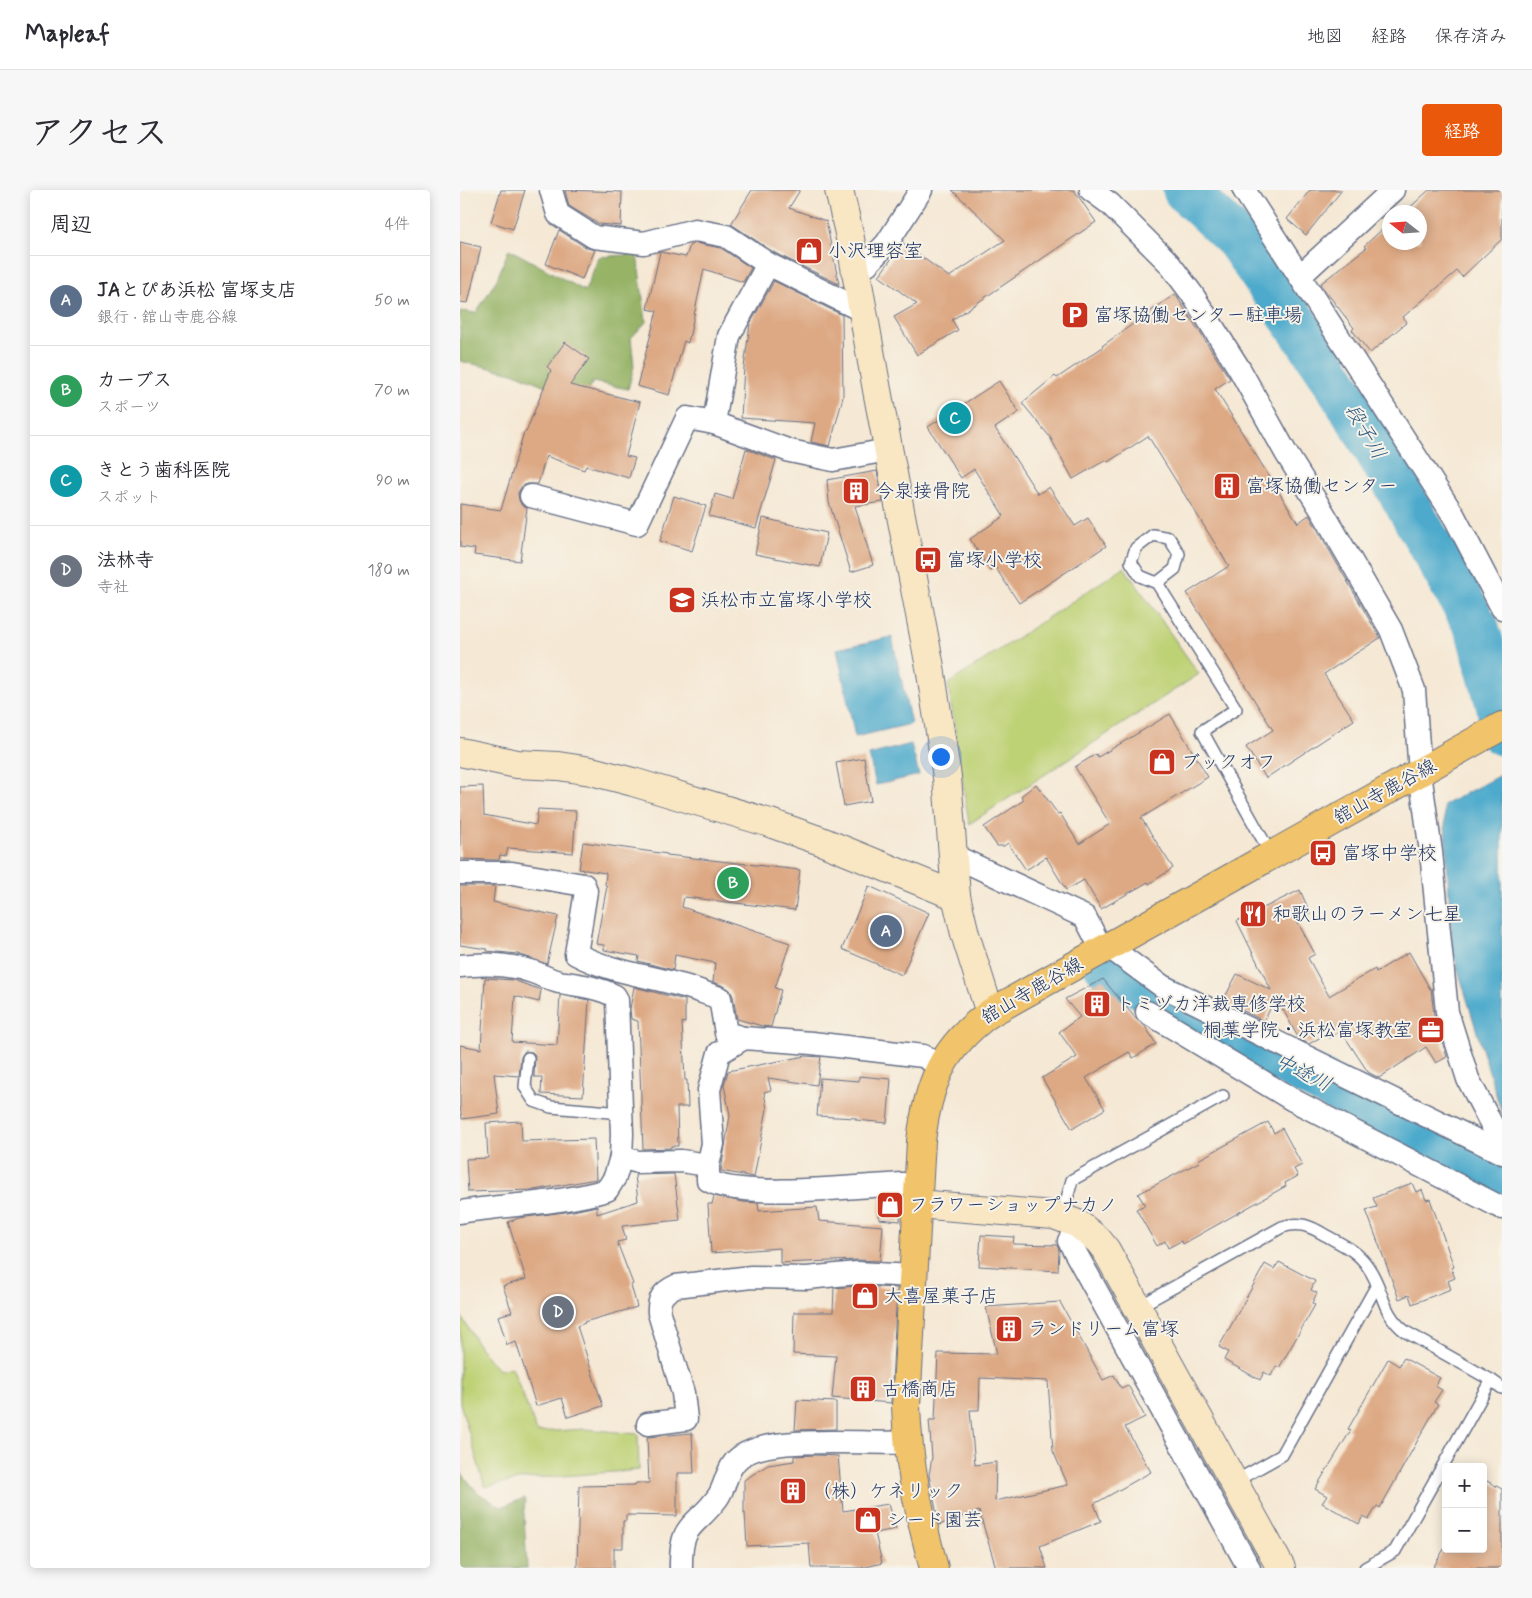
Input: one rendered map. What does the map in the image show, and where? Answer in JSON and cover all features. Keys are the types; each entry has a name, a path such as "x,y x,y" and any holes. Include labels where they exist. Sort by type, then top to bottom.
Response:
{"main road":[{"name":"舘山寺鹿谷線","path":"934,1568 916,1499 908,1442 906,1406 921,1141 930,1089 941,1066 954,1046 990,1013 1502,726"}],"street":[{"path":"551,190 558,214 594,237 644,243 695,230 726,236 768,264 862,311"},
{"path":"839,190 930,667 948,777 956,896 965,934 990,1013"},
{"path":"856,276 887,243 921,190"},
{"path":"1091,190 1110,204 1168,262 1192,294 1240,370 1286,453 1324,514 1391,630 1414,690 1420,773 1432,861 1447,1012 1468,1079 1495,1131 1502,1152"},
{"path":"1244,190 1454,516 1502,608"},
{"path":"1300,276 1393,190"},
{"path":"714,423 729,336 768,264"},
{"path":"530,496 637,524 687,418 714,423 790,451 833,460 888,450"},
{"path":"460,752 517,764 558,766 591,771 633,782 770,823 956,896"},
{"path":"954,856 1085,917 1099,952 1162,986 1502,1152"},
{"path":"460,873 512,873 584,885 586,892 576,954 587,960 632,974 680,985 720,998 726,1033 744,1038 812,1043 923,1056 941,1066"},
{"path":"460,966 500,965 517,968 554,981 580,984 615,996 618,1006 622,1113 621,1157 615,1178 607,1190 582,1198 492,1206 460,1212"},
{"path":"1147,1012 1293,1100 1502,1208"},
{"path":"744,1038 719,1053 709,1090 713,1144 708,1165 708,1180 714,1184 741,1189 796,1191 902,1184 918,1194 1042,1213 1070,1220 1089,1231 1106,1250 1281,1568"},
{"path":"621,1157 638,1162 681,1161 708,1165"},
{"path":"1070,1220 1069,1241 1249,1568"},
{"path":"648,1424 686,1419 683,1393 659,1313 659,1304 662,1296 668,1290 676,1286 751,1277 807,1278 857,1273 913,1276"},
{"path":"681,1568 681,1552 686,1531 718,1497 734,1463 751,1450 789,1442 888,1444 908,1442"}],"lane":[{"path":"1157,582 1175,569 1180,554 1169,538 1153,535 1136,548 1131,562 1140,576 1157,582 1236,708 1202,731 1272,856"},
{"path":"528,1058 525,1087 534,1101 551,1107 622,1113"},
{"path":"1070,1220 1072,1180 1223,1096"},
{"path":"1138,1307 1282,1227 1302,1224 1349,1248 1360,1256 1368,1266 1377,1285 1385,1309 1398,1326 1502,1388"},
{"path":"1234,1482 1282,1455 1377,1285"},
{"path":"1365,1568 1395,1551 1491,1380"}],"green space":[{"path":"509,249 585,291 599,257 637,254 646,322 631,338 634,366 628,389 593,382 581,401 517,374 460,361 460,311 476,313 497,279"},
{"path":"1124,567 1199,674 969,824 948,684"},
{"path":"460,1314 480,1348 498,1370 512,1367 537,1432 585,1429 638,1434 639,1470 524,1479 485,1487 460,1403"},
{"path":"460,1471 478,1493 501,1507 525,1498 524,1516 527,1568 460,1568"}],"water":[{"path":"892,637 911,724 855,737 837,649"},
{"path":"911,744 919,775 876,785 869,755"},
{"path":"1502,774 1502,1114 1452,950 1444,805"}],"building":[{"path":"501,190 525,190 513,229 491,222"},
{"path":"565,190 622,192 621,226 599,224 569,206"},
{"path":"752,190 800,190 789,208 826,221 839,284 775,253 731,224"},
{"path":"952,190 1074,190 1096,222 952,320 958,330 917,355 894,317 917,304 879,276 903,243 949,277 1005,240"},
{"path":"1310,190 1342,190 1306,235 1287,219"},
{"path":"1429,190 1502,190 1502,239 1462,277 1457,271 1403,317 1407,322 1370,353 1352,330 1354,328 1320,284 1366,248 1364,246 1382,230 1382,250 1427,250 1427,205 1413,205"},
{"path":"559,230 587,248 595,250 582,279 546,264"},
{"path":"460,242 481,247 468,303 460,302"},
{"path":"695,243 721,248 751,268 743,282 704,269 688,343 684,341 669,395 637,386 657,311 647,309 660,252 686,257 690,245"},
{"path":"774,281 842,315 843,397 830,446 811,442 815,423 741,418 744,367 750,324"},
{"path":"1175,294 1230,379 1215,389 1298,523 1309,515 1380,638 1324,674 1354,720 1266,778 1246,747 1273,730 1187,593 1229,566 1148,436 1108,462 1106,460 1073,479 1050,437 1022,403 1055,376 1057,378 1103,347"},
{"path":"565,342 589,359 570,385 640,402 626,456 635,458 629,478 586,466 584,470 546,456 538,484 527,484 521,487 518,493 522,506 527,508 520,561 474,555 475,549 460,547 460,504 501,510 524,432 526,432 551,370 547,367"},
{"path":"999,381 1019,412 995,428 1038,494 1049,487 1075,526 1088,518 1106,546 1019,603 995,567 990,571 970,539 1004,516 974,469 961,478 928,427"},
{"path":"746,449 776,460 756,528 709,516 715,494 732,499"},
{"path":"877,471 883,502 855,506 873,565 851,572 829,502 827,480"},
{"path":"674,496 706,506 692,551 660,541"},
{"path":"763,518 827,533 820,567 755,554"},
{"path":"1170,714 1208,777 1141,818 1173,868 1149,884 1148,882 1101,909 1084,880 1066,890 1046,857 1026,870 1008,843 1004,846 997,846 984,827 1024,800 1021,796 1036,784 1058,814 1060,813 1079,844 1110,824 1075,767 1096,754 1098,757"},
{"path":"864,758 871,801 844,806 836,763"},
{"path":"483,786 484,815 536,825 538,809 576,811 573,853 508,848 506,856 500,855 499,860 460,859 460,787"},
{"path":"583,842 667,855 800,870 795,910 684,897 682,907 790,943 775,988 781,990 771,1027 737,1019 733,996 730,990 713,982 715,963 675,955 673,970 638,961 639,956 604,950 604,945 596,944 607,886 605,885 606,873 579,869"},
{"path":"460,886 495,886 493,902 558,916 547,964 518,954 487,951 487,949 460,945"},
{"path":"869,886 929,913 902,975 842,949"},
{"path":"1300,890 1310,913 1297,921 1315,954 1308,958 1329,996 1375,969 1376,972 1409,952 1431,988 1434,1016 1447,1057 1436,1063 1426,1047 1379,1078 1368,1072 1341,1031 1329,1038 1326,1034 1309,1044 1299,1039 1276,997 1264,1021 1223,1001 1237,974 1271,990 1237,921"},
{"path":"485,978 513,980 541,990 539,1002 515,996 512,1042 557,1045 560,995 589,1000 583,1096 541,1094 542,1077 534,1077 535,1055 532,1052 525,1051 521,1057 519,1076 494,1074 499,1114 462,1119 460,1107 460,1045 481,1049"},
{"path":"1103,979 1136,1019 1145,1026 1156,1044 1133,1058 1129,1052 1086,1078 1105,1109 1072,1129 1042,1078 1077,1057 1059,1032 1080,1017 1065,999"},
{"path":"634,987 685,1000 685,1023 682,1022 688,1107 677,1107 678,1146 671,1146 671,1148 643,1149 638,1021 631,1019 630,1009"},
{"path":"805,1056 821,1057 817,1085 768,1078 771,1090 764,1092 767,1109 754,1177 721,1171 730,1115 724,1085 728,1071"},
{"path":"859,1076 891,1079 887,1123 856,1120 856,1118 817,1116 820,1078 859,1081"},
{"path":"521,1121 522,1141 594,1139 596,1179 534,1190 468,1192 466,1159 488,1158 486,1123"},
{"path":"1268,1122 1274,1133 1282,1128 1302,1165 1294,1169 1298,1176 1285,1183 1286,1186 1183,1244 1181,1241 1168,1248 1165,1241 1157,1246 1136,1209 1145,1205 1138,1194 1199,1162 1198,1160"},
{"path":"674,1174 680,1220 622,1226 626,1240 617,1242 633,1284 631,1285 637,1307 584,1322 577,1326 603,1406 568,1417 562,1398 536,1406 516,1342 507,1345 498,1316 512,1312 503,1286 526,1279 508,1222 519,1218 597,1206 597,1214 638,1201 635,1175"},
{"path":"1412,1183 1416,1192 1422,1190 1426,1200 1430,1199 1454,1267 1451,1268 1455,1278 1448,1281 1451,1289 1412,1304 1409,1295 1399,1299 1366,1210 1377,1207 1373,1198"},
{"path":"714,1196 758,1203 759,1211 817,1207 819,1221 883,1226 880,1261 780,1263 780,1248 711,1253 708,1204 712,1204"},
{"name":"フラワーショップナカノ","path":"901,1197 900,1221 879,1219 880,1199"},
{"path":"981,1235 1014,1237 1013,1244 1057,1245 1059,1250 1058,1271 979,1266"},
{"path":"1279,1262 1315,1281 1311,1290 1317,1293 1312,1303 1315,1305 1279,1368 1276,1366 1271,1376 1264,1372 1260,1380 1224,1360 1228,1352 1219,1347 1265,1264 1274,1269"},
{"path":"857,1286 897,1288 891,1403 832,1398 836,1356 793,1354 794,1312 833,1312 834,1288"},
{"path":"1060,1302 1103,1380 1114,1375 1121,1388 1128,1385 1145,1417 1125,1427 1151,1472 1094,1504 1101,1521 1040,1546 1047,1568 996,1568 979,1511 939,1525 929,1475 932,1457 929,1420 935,1420 938,1353 997,1354 986,1307","holes":["980,1378 1048,1381 1053,1451 1068,1485 995,1501 996,1462 975,1465 970,1410 979,1410"]},
{"path":"1404,1358 1440,1378 1435,1386 1442,1390 1434,1402 1438,1404 1380,1508 1377,1506 1369,1519 1363,1516 1359,1524 1322,1503 1327,1496 1315,1489 1351,1430 1348,1429 1388,1359 1399,1366"},
{"path":"797,1400 836,1402 836,1429 795,1430"},
{"path":"692,1433 694,1473 677,1473 677,1516 626,1515 626,1521 623,1521 623,1548 614,1548 614,1568 577,1568 579,1486 649,1483 647,1437"},
{"path":"794,1456 838,1456 843,1511 889,1504 896,1529 875,1533 882,1563 862,1568 811,1568 809,1543 747,1546 744,1514 744,1480 768,1465 794,1461"},
{"path":"1487,1481 1502,1489 1502,1568 1433,1568 1442,1552 1487,1553"}],"waterway":[{"name":"段子川","path":"1185,190 1237,239 1326,367 1365,430 1477,628 1499,708 1502,733"},
{"name":"中途川","path":"1106,965 1174,1006 1502,1175"}],"place":[{"name":"小沢理容室","path":"809,251"},
{"name":"富塚協働センター駐車場","path":"1075,315"},
{"name":"きとう歯科医院","path":"955,418"},
{"name":"富塚協働センター","path":"1227,486"},
{"name":"今泉接骨院","path":"856,491"},
{"name":"富塚小学校","path":"928,560"},
{"name":"浜松市立富塚小学校","path":"682,600"},
{"name":"ブックオフ","path":"1162,762"},
{"name":"富塚中学校","path":"1323,853"},
{"name":"カーブス","path":"733,883"},
{"name":"和歌山のラーメン七星","path":"1253,914"},
{"name":"JAとぴあ浜松 富塚支店","path":"886,931"},
{"name":"トミヅカ洋裁専修学校","path":"1097,1004"},
{"name":"桐葉学院・浜松富塚教室","path":"1431,1030"},
{"name":"フラワーショップナカノ","path":"890,1205"},
{"name":"大喜屋菓子店","path":"865,1296"},
{"name":"法林寺","path":"558,1312"},
{"name":"ランドリーム富塚","path":"1009,1329"},
{"name":"古橋商店","path":"863,1389"},
{"name":"（株）ケネリック","path":"793,1491"},
{"name":"シード園芸","path":"868,1520"}]}
